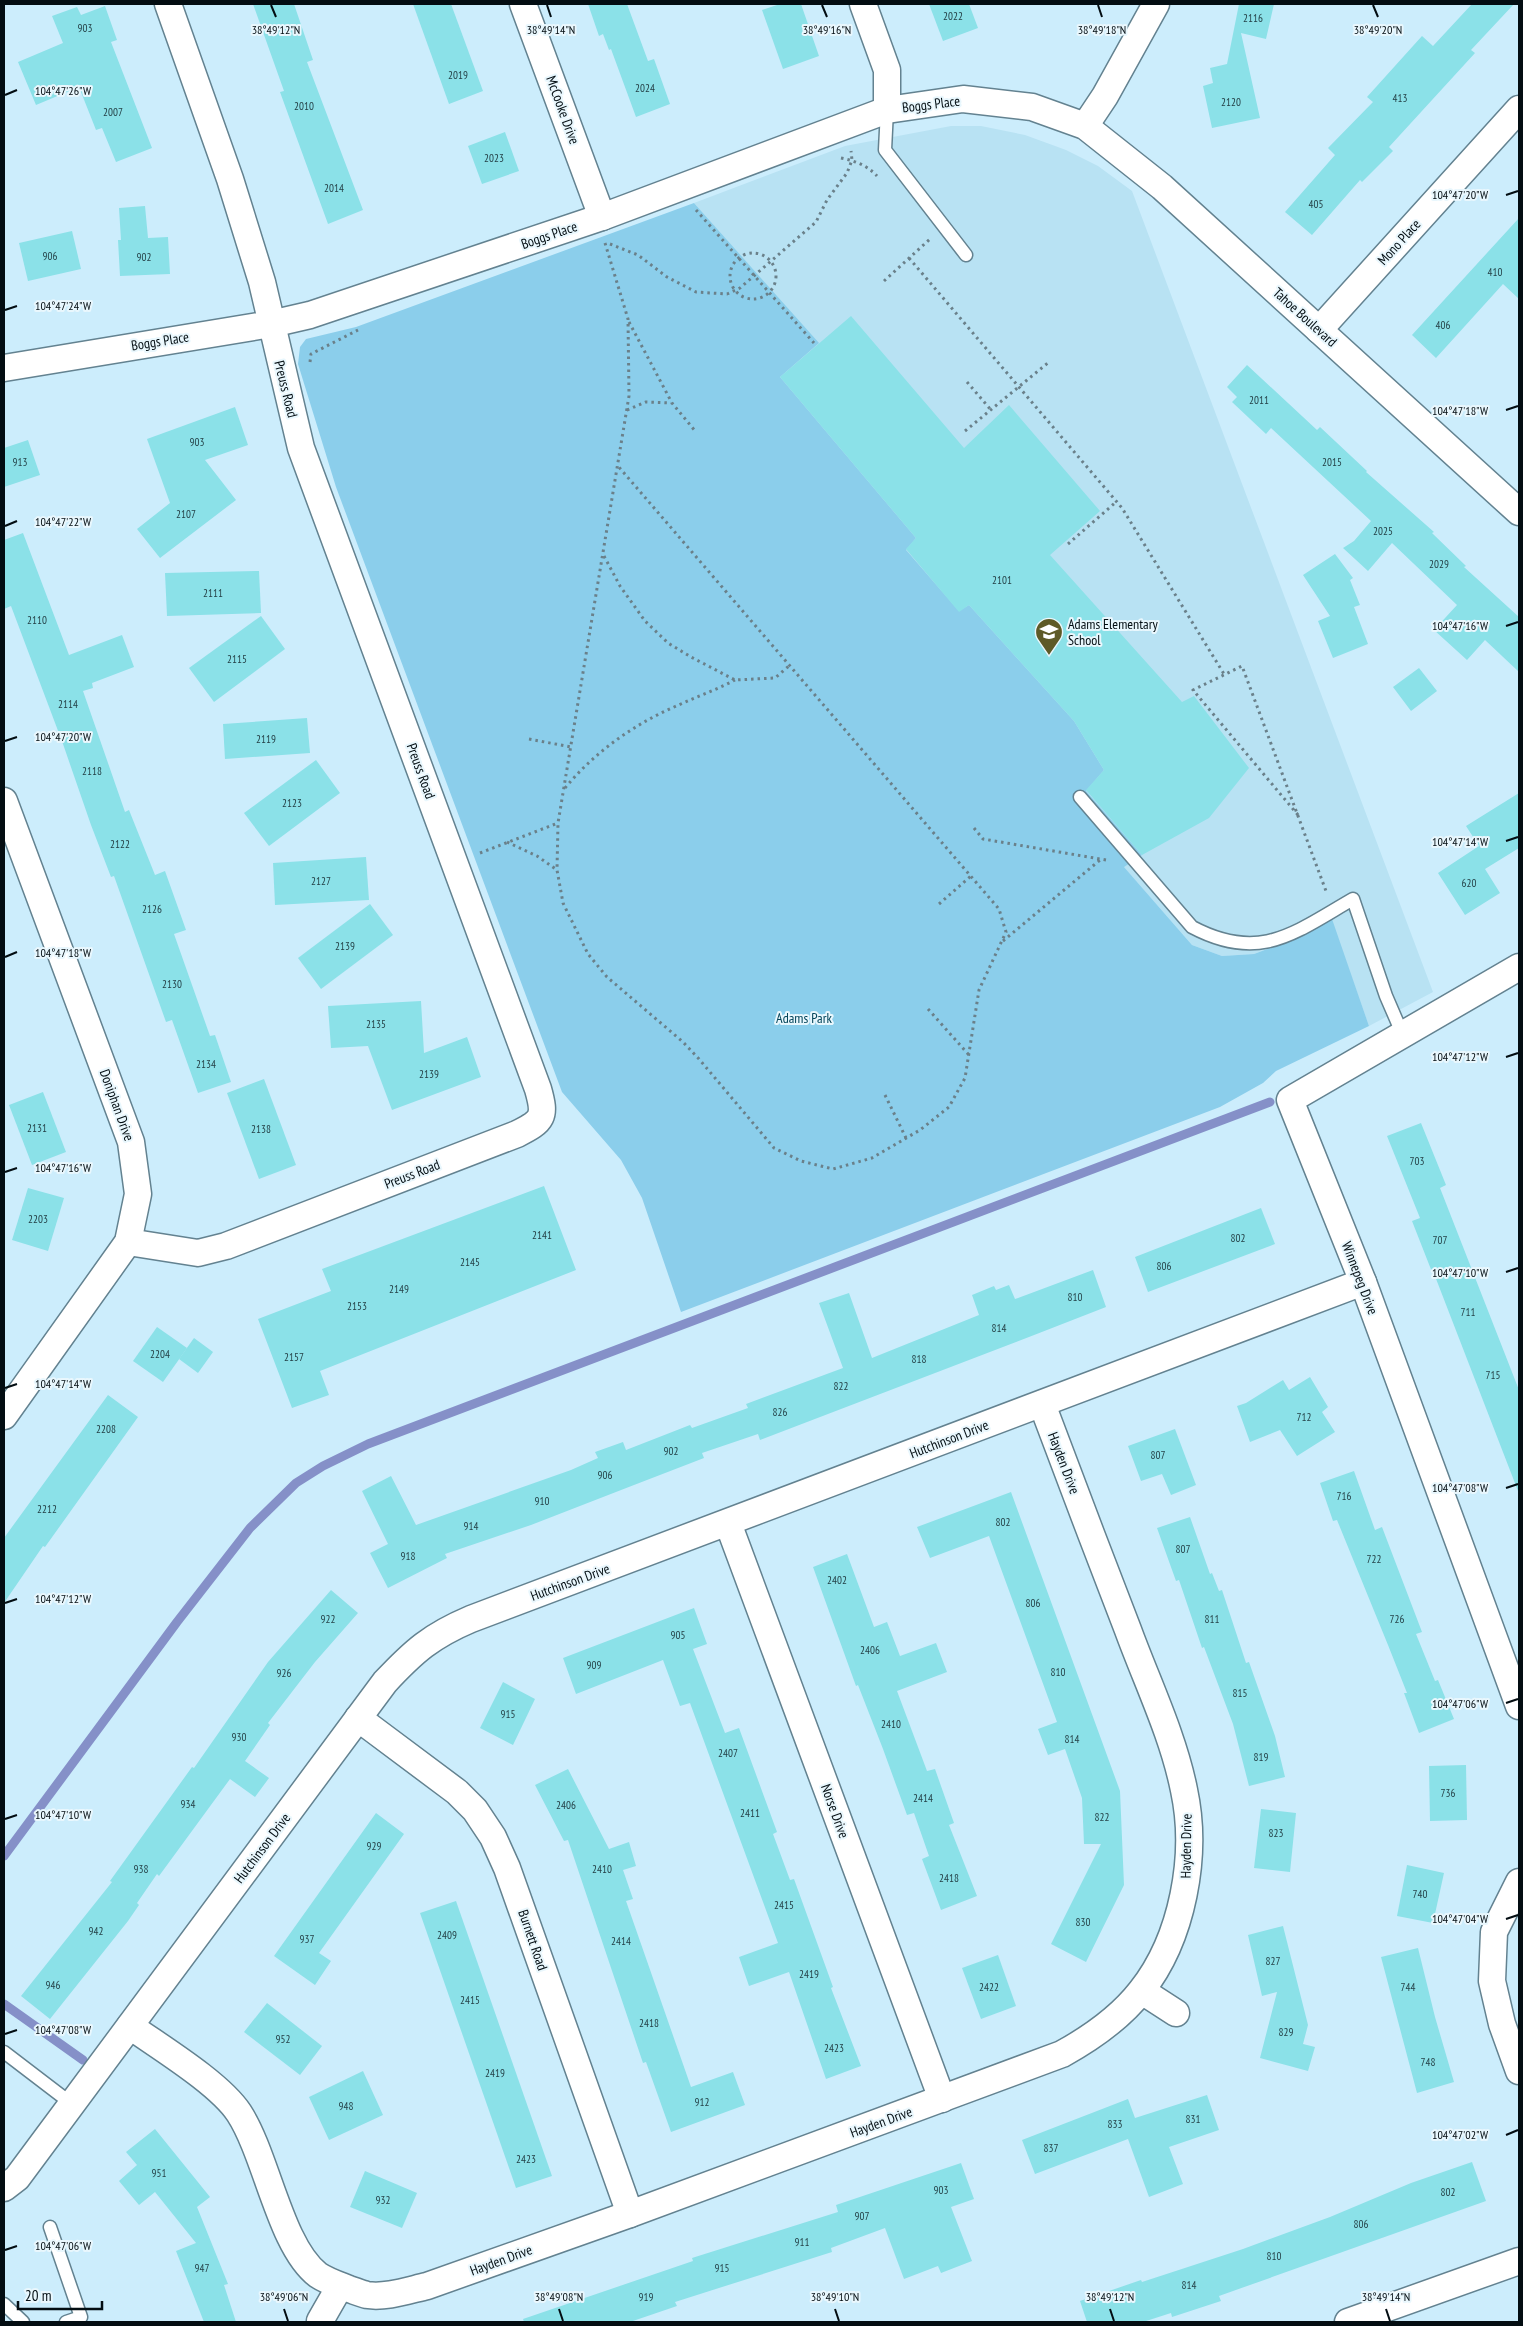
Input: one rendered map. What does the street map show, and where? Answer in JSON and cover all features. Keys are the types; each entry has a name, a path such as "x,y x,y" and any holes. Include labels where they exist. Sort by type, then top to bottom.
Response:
{"street":[{"name":"Preuss Road","path":"128,1242 198,1252 226,1246 517,1134 536,1124 543,1109 538,1090 459,872 301,448 262,282 230,179 168,4"},
{"name":"McCooke Drive","path":"523,4 608,228"},
{"path":"862,4 887,70 887,110"},
{"path":"1085,126 1105,96 1156,4"},
{"name":"Boggs Place","path":"4,368 271,324 310,315 608,228 887,110 963,99 1032,107 1085,126"},
{"name":"Mono Place","path":"1319,330 1519,109"},
{"name":"Tahoe Boulevard","path":"1085,126 1162,187 1519,512"},
{"name":"Doniphan Drive","path":"4,801 131,1142 138,1194 128,1242 4,1416"},
{"name":"Winnepeg Drive","path":"1519,967 1402,1033 1290,1100 1363,1282 1519,1706"},
{"name":"Hutchinson Drive","path":"4,2188 17,2178 385,1682 417,1649 448,1629 1363,1282"},
{"name":"Hayden Drive","path":"130,2026 217,2089 238,2112 249,2132 290,2236 303,2259 319,2275 340,2286 368,2295 398,2292 427,2286 630,2214 1062,2054 1089,2039 1114,2019 1142,1991 1166,1950 1177,1919 1186,1883 1189,1824 1177,1759 1042,1404"},
{"name":"Norse Drive","path":"728,1523 942,2099"},
{"name":"Burnett Road","path":"358,1718 457,1792 475,1810 493,1837 507,1868 630,2214"},
{"path":"1519,1882 1494,1932 1492,1981 1502,2024 1519,2072"},
{"path":"1142,1991 1176,2012"},
{"path":"1348,2322 1519,2261"},
{"path":"320,2321 340,2286"}],"lane":[{"path":"887,110 884,150 966,255"},
{"path":"1080,797 1192,927 1213,938 1238,944 1264,944 1296,931 1353,899 1386,996 1402,1033"},
{"path":"4,2052 72,2104"},
{"path":"50,2227 81,2317 66,2322"},
{"path":"4,2304 23,2322"}],"path":[{"path":"595,246 604,242 638,254 667,277 696,292 727,294 734,289 740,288 754,277 816,222 827,200 847,173 852,160 851,151"},
{"path":"833,156 852,160 869,168 882,182"},
{"path":"704,204 694,208 814,343"},
{"path":"608,228 604,242 628,319 672,403 696,432"},
{"path":"884,281 931,238 925,232"},
{"path":"749,253 757,253 772,262 777,276 773,290 769,293 759,299 750,300 742,297 734,289 730,277 734,263 738,259 749,253"},
{"path":"909,258 1116,502 1224,674"},
{"path":"618,466 999,909 1006,932 979,990 966,1078 949,1107 920,1130 872,1158 833,1169 801,1161 774,1148 683,1042 606,977 588,954 563,903 557,870 558,823 626,410 630,361 628,319"},
{"path":"309,366 311,354 317,349 364,328"},
{"path":"965,431 1049,362"},
{"path":"967,382 991,410"},
{"path":"626,410 646,402 672,403"},
{"path":"1068,544 1116,502"},
{"path":"603,556 620,586 644,621 668,643 735,680"},
{"path":"564,788 584,765 615,741 670,708 735,680 775,678 790,666"},
{"path":"1298,815 1193,690 1242,666 1298,815 1333,910"},
{"path":"529,739 571,747"},
{"path":"477,854 558,823"},
{"path":"974,828 983,839 1100,860 1118,861 1126,851"},
{"path":"506,842 537,856 557,870"},
{"path":"1001,943 1100,860"},
{"path":"939,904 971,876"},
{"path":"928,1008 968,1055"},
{"path":"885,1095 906,1138"}],"shaded area":[{"name":"Adams Elementary School","path":"951,126 981,126 1025,135 1066,150 1098,166 1132,191 1433,992 1369,1026 1331,919 1281,944 1254,954 1222,956 1192,945 1123,866 769,374 818,343 694,203 845,146"}],"green space":[{"name":"Adams Park","path":"694,203 819,343 780,377 916,538 906,550 959,611 969,605 1074,721 1104,770 1086,791 1142,855 1124,867 1192,945 1222,956 1254,954 1281,944 1332,919 1369,1026 1276,1071 1263,1083 1220,1107 681,1312 642,1198 621,1160 562,1092 336,487 298,364 300,347 306,339 356,327"}],"building":[{"path":"253,4 294,4 313,60 307,62 363,210 328,224 280,92 284,91"},
{"path":"413,4 451,4 483,91 449,104"},
{"path":"588,4 627,4 648,61 654,59 670,104 636,117 611,49 609,50 603,34 599,36"},
{"path":"780,4 801,4 819,56 783,69 762,10"},
{"path":"929,4 969,4 978,28 943,41"},
{"path":"1239,4 1274,4 1266,39 1241,33 1260,118 1212,128 1203,86 1213,83 1210,68 1227,64"},
{"path":"1472,4 1514,4 1471,50 1475,53 1389,147 1393,151 1362,182 1360,180 1312,235 1285,212 1335,155 1328,148 1373,102 1367,97 1422,36 1433,46"},
{"path":"105,6 117,40 111,42 152,148 116,162 102,128 96,130 79,87 36,105 18,62 63,43 52,16 77,7 81,15"},
{"path":"505,132 519,171 482,184 468,146"},
{"path":"145,206 148,238 168,237 170,274 120,276 118,240 121,240 119,208"},
{"path":"1519,218 1519,299 1503,284 1436,358 1412,335"},
{"path":"72,231 81,269 28,281 19,243"},
{"name":"Adams Elementary School","path":"851,316 964,448 1009,405 1100,511 1050,555 1182,702 1194,696 1249,768 1209,818 1142,855 1086,790 1104,770 1074,721 969,605 959,612 906,549 916,538 780,377"},
{"path":"1247,365 1317,430 1320,427 1366,472 1434,532 1432,533 1466,566 1464,567 1519,617 1519,672 1485,640 1467,660 1434,630 1457,605 1392,543 1368,571 1343,548 1354,541 1371,521 1271,428 1266,434 1232,402 1237,397 1227,387"},
{"path":"235,407 248,445 205,460 236,500 160,558 137,529 170,503 147,439"},
{"path":"28,440 40,475 4,487 4,448"},
{"path":"23,533 69,655 122,635 134,667 92,683 93,688 83,691 125,812 129,810 155,875 165,871 186,930 174,934 210,1036 215,1035 231,1082 198,1093 172,1020 166,1022 114,876 111,877 91,825 11,606 4,609 4,540"},
{"path":"1335,554 1353,578 1350,580 1360,605 1354,607 1368,644 1333,658 1318,621 1330,616 1303,575"},
{"path":"259,571 261,613 167,616 165,573"},
{"path":"261,616 285,649 214,702 189,668"},
{"path":"1419,668 1437,691 1411,711 1393,687"},
{"path":"307,718 310,753 225,759 223,724"},
{"path":"316,760 340,793 269,846 244,813"},
{"path":"1519,793 1519,848 1485,869 1500,893 1465,915 1438,873 1479,846 1466,826"},
{"path":"366,857 369,900 275,905 273,863"},
{"path":"370,904 393,935 321,989 298,958"},
{"path":"421,1001 424,1053 467,1037 481,1077 392,1110 368,1046 331,1048 328,1006"},
{"path":"264,1079 296,1165 259,1179 227,1093"},
{"path":"43,1092 66,1152 32,1165 9,1105"},
{"path":"1421,1123 1446,1185 1440,1188 1519,1390 1519,1491 1412,1221 1420,1218 1387,1136"},
{"path":"544,1186 576,1270 320,1371 329,1395 292,1408 258,1319 331,1291 322,1269"},
{"path":"28,1188 64,1198 48,1251 12,1240"},
{"path":"1261,1208 1275,1244 1148,1292 1135,1257"},
{"path":"1093,1270 1106,1307 760,1440 758,1434 702,1453 704,1458 531,1525 445,1554 447,1558 388,1588 370,1553 388,1544 362,1491 391,1476 416,1525 571,1470 598,1458 595,1452 623,1442 626,1450 690,1425 692,1428 748,1408 746,1404 843,1368 819,1303 849,1293 872,1358 979,1315 972,1295 994,1286 996,1290 1009,1285 1015,1299"},
{"path":"157,1327 187,1348 163,1382 133,1361"},
{"path":"194,1338 213,1352 198,1373 179,1359"},
{"path":"1310,1377 1328,1407 1322,1412 1335,1432 1297,1456 1280,1430 1250,1442 1237,1406 1246,1403 1283,1380 1289,1390"},
{"path":"108,1395 138,1417 45,1547 43,1546 4,1603 4,1538"},
{"path":"1175,1429 1196,1485 1171,1495 1162,1474 1141,1481 1128,1446"},
{"path":"1354,1471 1375,1530 1382,1527 1422,1632 1416,1634 1435,1681 1438,1680 1454,1719 1419,1733 1404,1693 1407,1693 1388,1645 1337,1520 1333,1521 1320,1483"},
{"path":"1011,1492 1120,1791 1124,1885 1086,1962 1051,1944 1101,1844 1084,1844 1082,1798 1065,1749 1048,1755 1038,1729 1057,1722 989,1536 930,1558 917,1527"},
{"path":"1190,1517 1210,1574 1212,1573 1219,1591 1222,1590 1246,1663 1249,1662 1275,1736 1285,1777 1249,1786 1233,1724 1204,1647 1202,1648 1179,1580 1176,1581 1157,1528"},
{"path":"847,1554 874,1627 887,1622 900,1656 936,1643 947,1672 897,1691 927,1771 935,1769 954,1823 949,1825 977,1896 941,1910 922,1859 929,1856 914,1813 907,1815 858,1685 856,1686 813,1567"},
{"path":"331,1590 358,1613 315,1662 268,1723 270,1725 245,1761 269,1778 255,1797 230,1779 159,1876 157,1874 137,1903 139,1905 128,1921 50,2019 21,1996 112,1882 110,1881 192,1767 194,1768 268,1662"},
{"path":"694,1608 707,1644 693,1649 725,1733 739,1728 777,1832 773,1834 790,1880 794,1879 833,1987 831,1988 861,2066 826,2079 789,1972 749,1986 739,1957 778,1943 690,1703 680,1706 663,1660 576,1694 563,1658"},
{"path":"503,1682 535,1699 513,1745 480,1728"},
{"path":"1466,1765 1467,1820 1430,1821 1429,1766"},
{"path":"568,1769 609,1849 629,1842 636,1866 623,1870 633,1899 626,1901 691,2087 733,2072 745,2105 671,2132 646,2062 643,2063 568,1840 564,1841 535,1785"},
{"path":"1261,1809 1296,1813 1290,1872 1254,1868"},
{"path":"376,1813 404,1834 319,1953 331,1961 315,1985 274,1956"},
{"path":"1407,1865 1444,1873 1433,1923 1397,1916"},
{"path":"456,1901 552,2176 516,2188 420,1913"},
{"path":"1283,1926 1308,2025 1303,2044 1315,2047 1308,2071 1260,2058 1277,1992 1262,1996 1248,1935"},
{"path":"1418,1948 1454,2082 1417,2093 1381,1957"},
{"path":"998,1955 1016,2006 981,2019 962,1968"},
{"path":"267,2003 322,2046 300,2075 244,2032"},
{"path":"363,2071 383,2115 329,2140 309,2097"},
{"path":"1207,2095 1219,2130 1169,2147 1183,2184 1149,2197 1128,2139 1035,2174 1022,2140 1128,2099 1135,2118"},
{"path":"155,2129 210,2197 197,2207 228,2284 224,2285 236,2322 204,2322 176,2251 196,2243 155,2192 139,2205 119,2181 137,2165 126,2152"},
{"path":"1472,2162 1486,2201 1219,2296 1221,2301 1172,2317 1171,2313 1143,2322 1087,2322 1080,2301 1243,2249 1330,2217 1411,2183"},
{"path":"961,2163 974,2199 951,2207 972,2261 941,2273 938,2266 904,2279 885,2228 831,2248 832,2252 675,2302 677,2306 630,2322 524,2322 523,2319 693,2261 692,2258 838,2212 836,2205"},
{"path":"365,2171 417,2193 402,2228 350,2207"}],"waterway":[{"path":"4,1856 177,1622 250,1528 296,1483 323,1466 368,1444 1270,1102"},
{"path":"4,2004 83,2060"}],"place":[{"name":"Adams Elementary School","path":"1049,656"}]}
